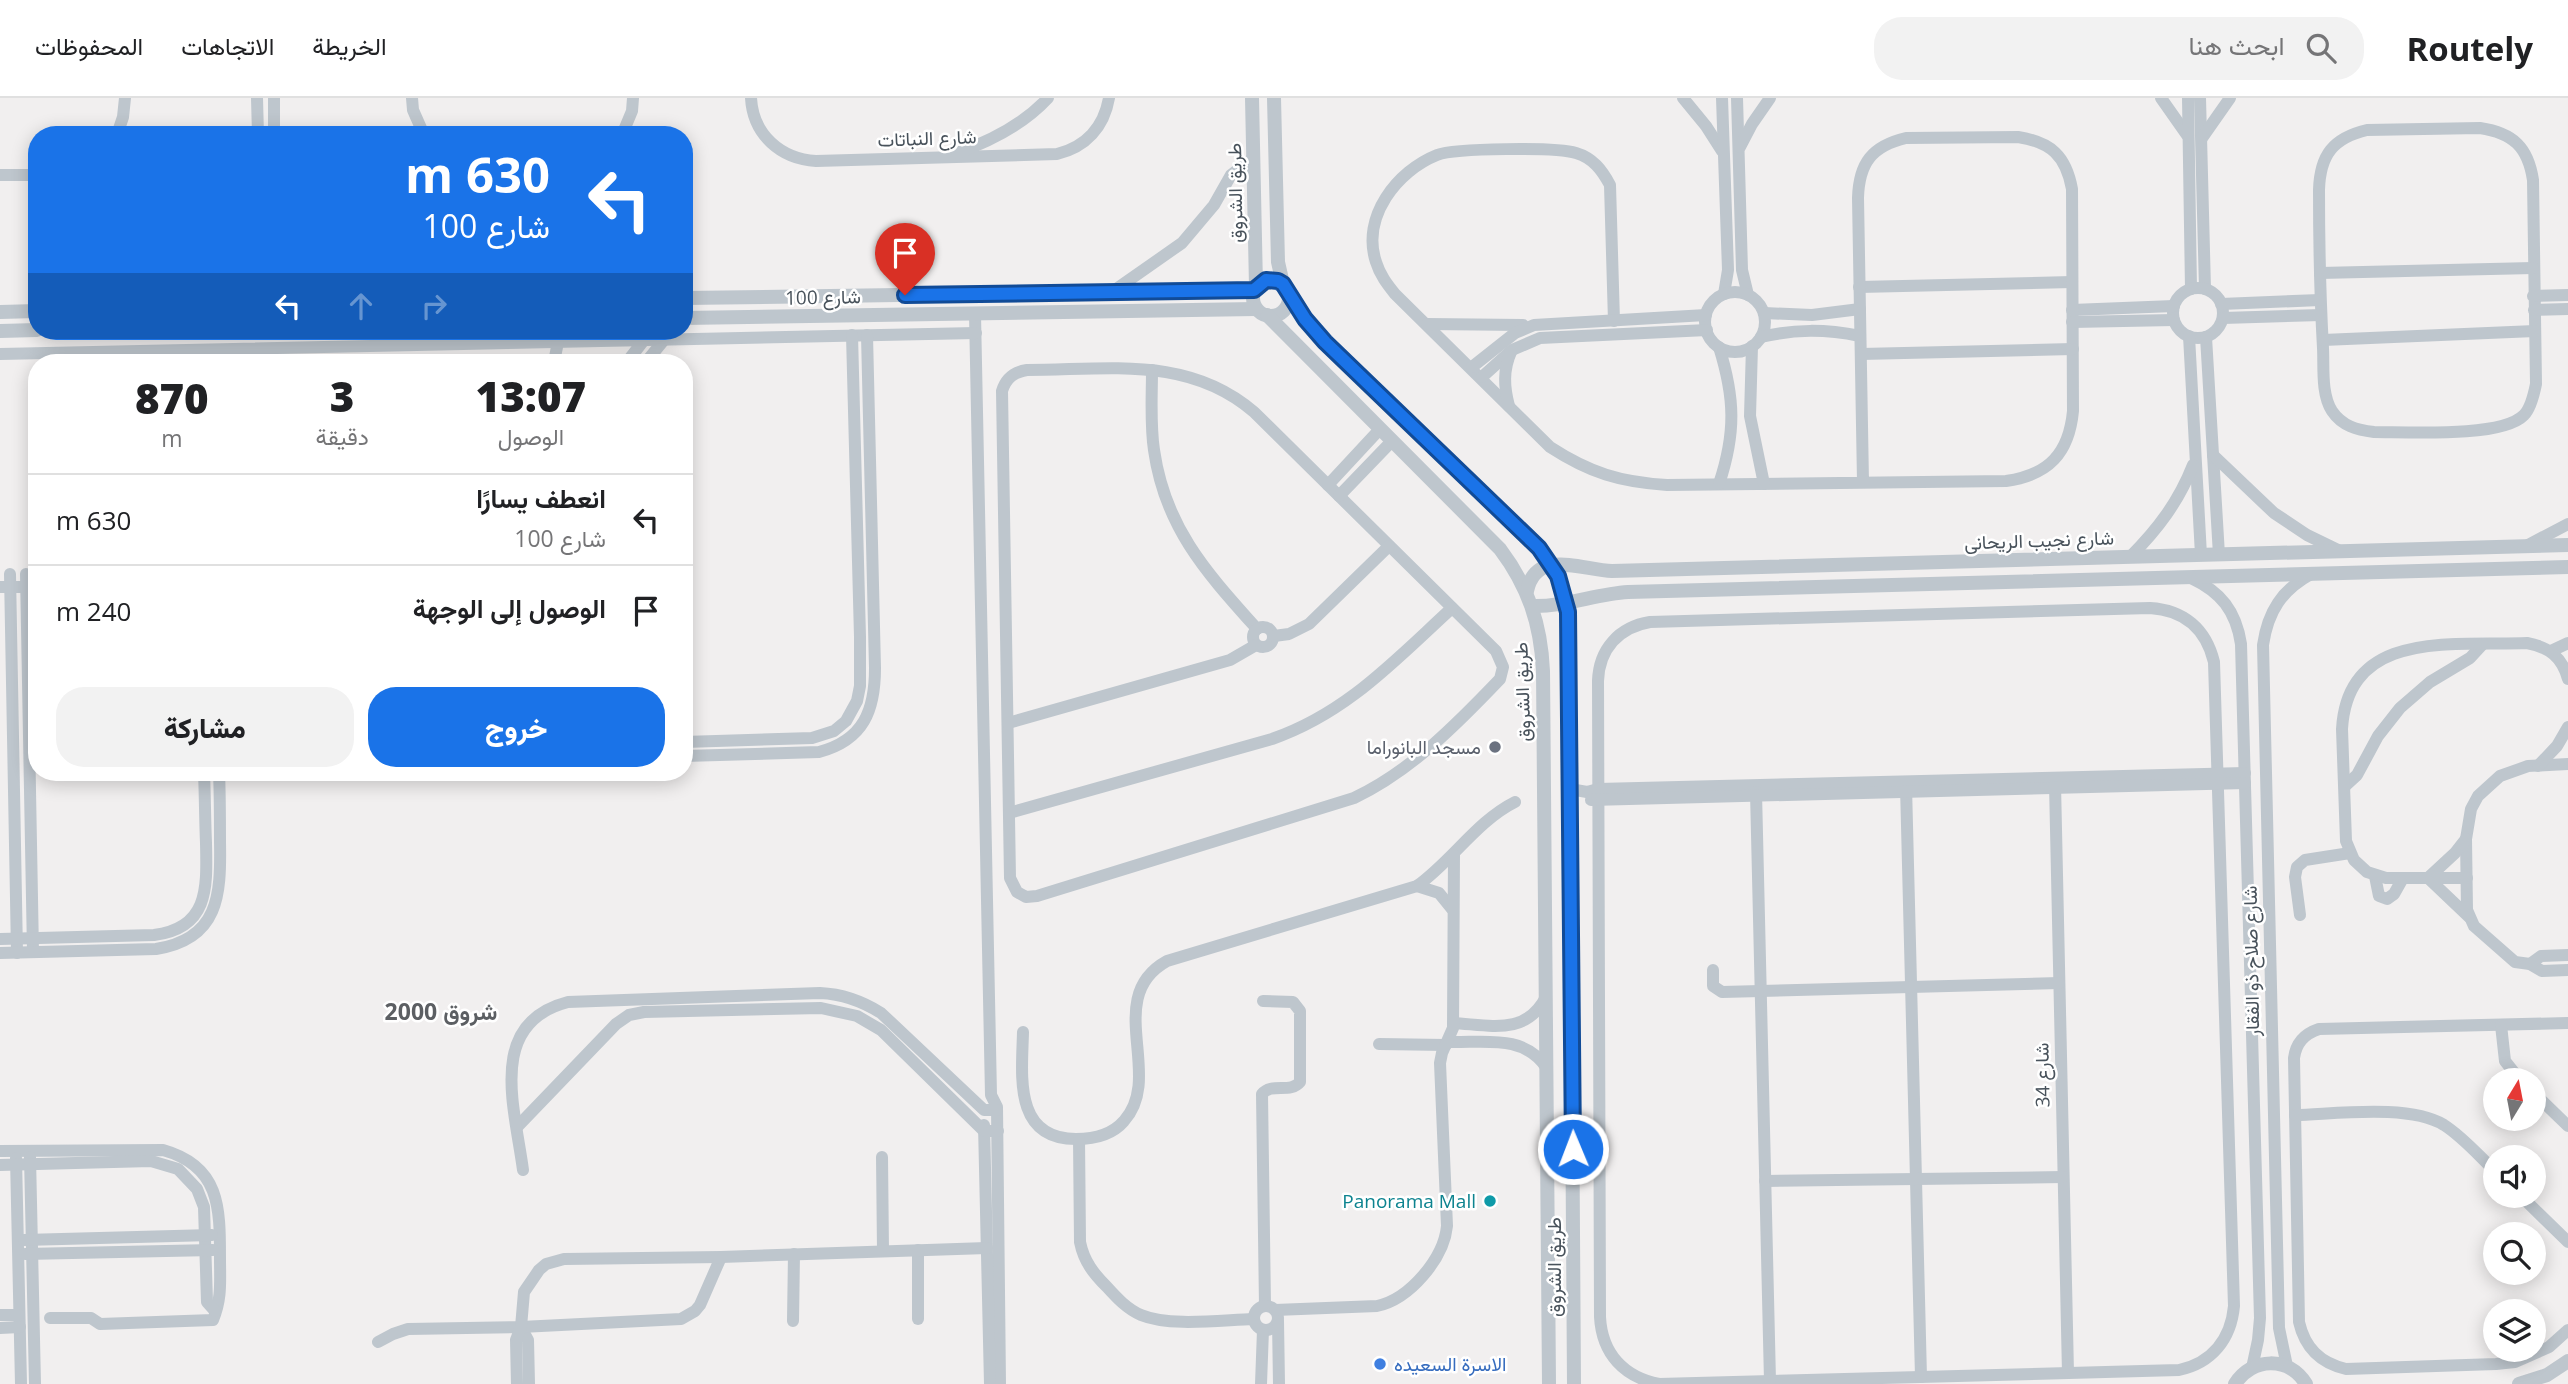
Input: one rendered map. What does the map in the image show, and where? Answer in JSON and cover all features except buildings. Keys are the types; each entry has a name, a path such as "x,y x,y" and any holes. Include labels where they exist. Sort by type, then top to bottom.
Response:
{"street":[{"path":"120,126 125,98"},
{"path":"257,98 258,126"},
{"path":"274,98 274,126"},
{"path":"412,98 419,126"},
{"path":"627,126 634,98"},
{"name":"شارع النباتات","path":"751,98 755,121 773,146 796,158 816,161 1054,155 1066,152 1088,139 1103,120 1109,98"},
{"path":"947,156 999,135 1022,121 1048,98"},
{"name":"طريق الشروق","path":"1252,98 1255,288"},
{"name":"طريق الشروق","path":"1274,98 1278,251 1286,289 1305,319 1325,342 1525,534 1551,564 1558,576 1566,602 1569,632 1574,1384"},
{"path":"1683,98 1706,126 1723,158"},
{"path":"1722,98 1728,270 1724,294"},
{"path":"1737,98 1742,271 1748,295"},
{"path":"1739,156 1752,124 1770,98"},
{"path":"2161,98 2188,137"},
{"path":"2188,98 2191,289"},
{"path":"2200,98 2205,289"},
{"path":"2202,138 2230,98"},
{"path":"2480,128 2496,130 2511,138 2523,149 2532,172 2536,384 2525,414 2498,429 2483,430 2374,432 2358,430 2343,423 2332,411 2326,395 2320,273 2319,173 2325,157 2336,144 2351,134 2380,130 2480,128"},
{"path":"1614,321 1612,202 1609,185 1602,171 1591,159 1576,152 1463,150 1440,154 1418,163 1399,178 1385,197 1373,239 1375,259 1382,278 1550,447 1576,464 1605,476 1636,483 1764,484 2006,481 2024,478 2041,471 2054,460 2065,445 2071,428 2072,189 2069,173 2061,159 2049,147 2034,139 2018,137 1906,138 1889,142 1875,151 1864,164 1858,181 1863,482"},
{"path":"1723,158 1739,156"},
{"path":"1112,292 1182,243 1214,205 1231,176 1253,158"},
{"path":"0,175 28,175"},
{"path":"2320,273 2533,268"},
{"path":"1266,280 1278,281 1286,289 1289,300 1284,310 1273,316 1262,312 1253,300 1255,288 1266,280"},
{"path":"1859,288 2072,282"},
{"name":"شارع 100","path":"693,298 1255,288"},
{"path":"2191,289 2205,289 2218,297 2223,318 2217,330 2206,337 2189,336 2179,329 2174,320 2174,306 2178,298 2191,289"},
{"path":"1719,484 1728,458 1732,402 1728,374 1719,347 1707,330 1706,315 1716,299 1732,292 1748,295 1758,302 1764,313 1765,321 1756,342 1749,381 1753,439 1764,484"},
{"path":"2533,296 2568,295"},
{"path":"2221,304 2320,300"},
{"path":"2072,316 2174,306"},
{"path":"1764,313 1812,315 1860,309"},
{"path":"2534,310 2568,310"},
{"path":"0,312 28,311"},
{"name":"طريق الشروق","path":"1262,312 1500,549 1527,591 1532,606 1542,650 1549,1384"},
{"name":"شارع 100","path":"693,318 1262,312"},
{"path":"975,314 991,1096 997,1104 991,1110 987,1248 990,1384"},
{"path":"1427,324 1480,327 1706,315"},
{"path":"2223,318 2321,315"},
{"path":"2072,316 2174,320"},
{"path":"1477,372 1515,332 1534,325"},
{"path":"0,331 28,330"},
{"path":"1477,372 1512,350 1540,338 1707,330"},
{"path":"1719,347 1736,351 1756,342 1811,330 1860,336"},
{"path":"2323,340 2535,331"},
{"path":"693,339 976,333"},
{"path":"693,742 813,738 834,731 846,721 855,708 860,686 852,335"},
{"path":"693,756 819,752 844,742 863,723 872,707 875,690 867,335"},
{"path":"2189,336 2201,555"},
{"path":"2206,337 2219,555"},
{"path":"633,354 644,340"},
{"path":"255,354 664,340"},
{"path":"653,354 664,340"},
{"path":"556,354 558,342"},
{"path":"1861,354 2073,349"},
{"path":"1509,406 1504,377 1506,362 1512,350"},
{"path":"0,354 28,354"},
{"path":"1027,370 1152,370 1194,377 1233,396 1254,412 1499,656 1503,667 1500,679 1431,747 1382,783 1354,798 1032,897 1021,895 1011,883 1004,385 1013,374 1027,370"},
{"path":"1152,370 1153,448 1167,504 1194,555 1215,583 1257,629"},
{"path":"1328,485 1380,429"},
{"path":"1339,496 1392,441"},
{"path":"2213,455 2274,513 2307,535 2342,552"},
{"path":"2130,557 2152,536 2170,512 2185,485 2195,458"},
{"path":"857,515 871,514"},
{"path":"2527,546 2568,524"},
{"name":"شارع نجيب الريحانى","path":"1551,564 1601,570 1653,570 2568,545"},
{"path":"1274,636 1296,631 1309,624 1389,546"},
{"path":"2405,550 2406,571"},
{"path":"1527,591 1535,573 1551,564"},
{"path":"1818,565 1819,587"},
{"path":"1532,606 1616,593 1655,591 2568,567"},
{"path":"1653,570 1655,591"},
{"name":"شارع صلاح ذو الفقار","path":"2287,1366 2280,1339 2263,645 2272,610 2282,595 2311,574"},
{"name":"شارع صلاح ذو الفقار","path":"2191,578 2207,585 2221,596 2232,610 2241,644 2258,1340 2252,1368"},
{"path":"18,953 13,737 5,581 28,580"},
{"path":"1009,813 1272,739 1304,727 1367,687 1452,608"},
{"path":"2161,608 2183,616 2207,640 2214,662 2218,779 2234,1306 2231,1326 2215,1352 2189,1368 2179,1370 1659,1384 1636,1377 1616,1363 1604,1342 1600,1317 1598,671 1609,645 1631,627 1664,621 2161,608"},
{"path":"1256,645 1253,636 1257,629 1269,628 1274,636"},
{"path":"1008,723 1230,660 1256,645 1266,648 1274,636"},
{"path":"2467,878 2375,876 2360,867 2350,853 2346,841 2343,715 2352,688 2368,668 2384,657 2419,646 2527,643 2540,645 2552,651 2565,667 2568,679"},
{"path":"2552,651 2568,643"},
{"path":"2344,786 2357,775 2378,736 2400,708 2430,682 2470,658 2482,645"},
{"path":"2242,685 2264,684"},
{"path":"2538,766 2557,746 2568,727"},
{"path":"13,737 28,737"},
{"path":"2469,917 2466,839 2471,810 2488,785 2514,770 2568,764"},
{"path":"1544,797 1570,796 1587,799 1598,795 2245,778"},
{"path":"30,781 33,952"},
{"path":"0,939 154,935 173,931 189,921 201,905 206,887 204,781"},
{"path":"0,953 156,949 177,944 196,933 210,916 221,886 219,781"},
{"name":"شارع 34","path":"2055,783 2068,1373"},
{"path":"1906,787 1921,1377"},
{"path":"1756,790 1770,1381"},
{"path":"1023,1032 1022,1090 1027,1108 1037,1124 1052,1134 1079,1139 1112,1131 1135,1105 1138,1089 1138,995 1146,978 1159,966 1176,958 1417,886 1454,855 1495,814 1515,802"},
{"path":"2428,878 2466,839"},
{"path":"2300,915 2295,877 2297,867 2305,860 2350,853"},
{"path":"1263,1001 1289,1001 1298,1007 1300,1052 1299,1085 1268,1089 1262,1094 1273,1312 1274,1327 1263,1330 1256,1326 1254,1319 1258,1308 1273,1312 1384,1305 1401,1296 1436,1261 1443,1248 1447,1226 1440,1063 1452,1033 1453,1023 1454,855"},
{"path":"2375,876 2377,893 2387,899 2403,878"},
{"path":"2428,878 2469,917 2477,930 2511,960 2530,964 2542,971 2562,970 2562,955 2538,957 2530,964"},
{"path":"2248,880 2269,879"},
{"path":"1417,886 1439,893 1452,909"},
{"path":"1713,970 1713,986 1717,990 1761,992 2059,983"},
{"path":"523,1170 512,1083 512,1062 517,1041 528,1023 546,1009 568,1002 820,993 852,998 889,1019 991,1110"},
{"path":"1453,1023 1516,1024 1531,1017 1546,996"},
{"path":"663,998 664,1012"},
{"path":"517,1127 622,1019 636,1013 821,1008 857,1016 881,1030 991,1131 1000,1384"},
{"path":"2568,1023 2319,1030 2304,1036 2295,1050 2299,1322 2307,1345 2314,1354 2334,1366 2346,1368 2496,1364 2532,1356 2549,1347 2568,1330"},
{"path":"2501,1025 2505,1060 2511,1068"},
{"path":"1379,1044 1514,1044 1529,1049 1546,1068"},
{"path":"2546,1105 2568,1126"},
{"path":"2295,1115 2402,1113 2429,1118 2454,1132 2483,1160"},
{"path":"1079,1139 1080,1242 1084,1258 1093,1272 1131,1310 1149,1318 1169,1321 1254,1319"},
{"path":"0,1165 16,1158 30,1157 151,1149 174,1153 195,1165 210,1184 218,1206 220,1302 214,1319 209,1322 100,1324 91,1318 50,1318"},
{"path":"0,1151 16,1158"},
{"path":"30,1157 151,1161 169,1165 185,1175 197,1189 204,1207 207,1302 215,1311"},
{"path":"30,1157 35,1384"},
{"path":"882,1157 883,1251"},
{"path":"16,1158 21,1384"},
{"path":"1765,1181 2063,1177"},
{"path":"2533,1208 2568,1242"},
{"path":"18,1240 220,1235"},
{"path":"529,1384 528,1340 522,1327 522,1301 528,1284 539,1270 555,1261 987,1248"},
{"path":"18,1254 220,1250"},
{"path":"918,1250 918,1319"},
{"path":"793,1321 794,1254"},
{"path":"379,1342 408,1329 522,1327 681,1319 700,1305 720,1257"},
{"path":"1273,1312 1279,1384"},
{"path":"0,1315 19,1321"},
{"path":"0,1328 19,1321"},
{"path":"517,1384 516,1340 522,1327"},
{"path":"1261,1384 1263,1330"},
{"path":"2258,1340 2269,1342 2280,1339"},
{"path":"2519,1384 2547,1375 2568,1361"},
{"path":"2235,1383 2252,1368 2269,1363 2287,1366 2307,1382"}],"place":[{"name":"مسجد البانوراما","path":"1495,747"},
{"name":"Panorama Mall","path":"1490,1201"},
{"name":"الاسرة السعيده","path":"1380,1364"}],"district":[{"name":"شروق 2000","path":"441,1012"}],"route":[{"path":"905,295 1254,290 1266,280 1278,281 1287,288 1296,307 1325,342 1539,548 1558,576 1568,612 1573,1149"}]}
